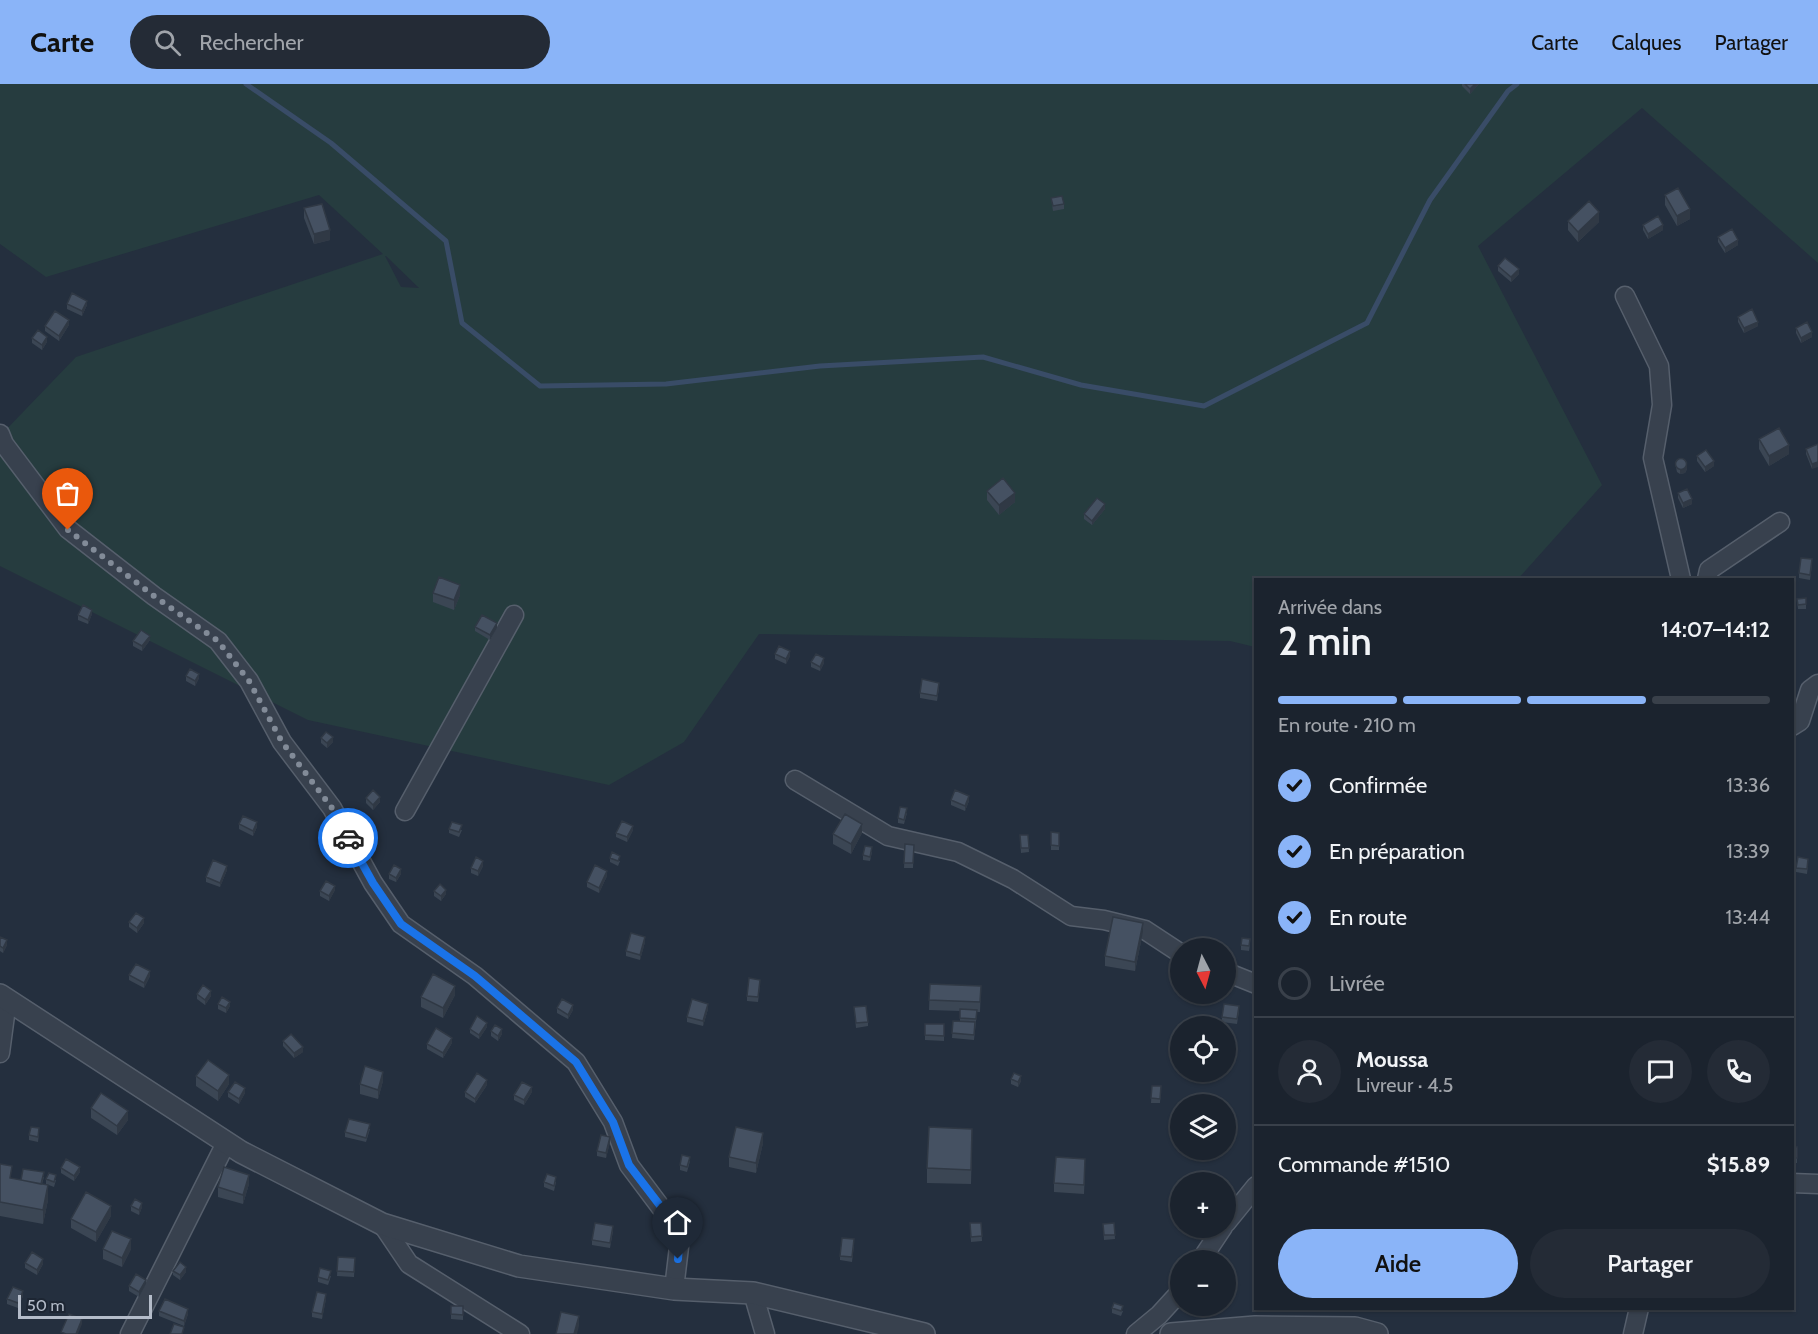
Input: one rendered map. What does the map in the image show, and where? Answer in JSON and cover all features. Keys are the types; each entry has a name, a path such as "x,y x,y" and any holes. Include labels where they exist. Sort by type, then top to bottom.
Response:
{"street":[{"path":"1625,296 1659,366 1662,405 1653,458 1681,578"},
{"path":"0,434 4,444 68,530 154,596 218,641 249,681 282,742 332,808 373,883 401,924 475,976 576,1062 613,1122 629,1165 668,1216 679,1247 674,1289"},
{"path":"1707,578 1709,570 1780,522"},
{"path":"405,811 514,615"},
{"path":"1794,725 1800,721 1810,690 1818,684"},
{"path":"795,780 888,836 958,852 1013,879 1071,916 1104,920 1145,930 1170,946"},
{"path":"1236,976 1254,983"},
{"path":"0,1053 4,997 226,1143 382,1224 519,1266 674,1289 753,1293 924,1334"},
{"path":"130,1334 226,1143"},
{"path":"1794,1183 1816,1183"},
{"path":"1236,1211 1254,1188"},
{"path":"382,1224 410,1264 520,1334"},
{"path":"753,1293 765,1334"},
{"path":"1136,1334 1160,1315 1170,1304"},
{"path":"1633,1334 1639,1310"},
{"path":"1171,1334 1255,1327 1355,1328 1377,1334"}],"green space":[{"path":"0,84 1818,84 1818,263 1642,108 1478,246 1602,485 1519,578 1254,578 1254,647 1230,641 759,634 684,742 609,785 308,720 0,566 0,436 76,357 383,254 319,195 46,277 0,244","holes":["385,256 386,256 419,288 401,287"]}],"building":[{"path":"1465,84 1475,84 1470,89"},
{"path":"1678,188 1690,209 1677,216 1665,195"},
{"path":"1062,196 1064,204 1053,206 1051,198"},
{"path":"1589,201 1599,212 1578,232 1568,221"},
{"path":"322,204 330,230 314,234 304,208"},
{"path":"1658,216 1663,225 1648,234 1643,225"},
{"path":"1732,229 1738,240 1725,248 1718,237"},
{"path":"1505,258 1519,269 1511,277 1498,266"},
{"path":"72,293 87,301 82,311 67,304"},
{"path":"1752,309 1758,322 1744,328 1738,317"},
{"path":"55,311 69,320 59,336 45,326"},
{"path":"1807,322 1812,332 1801,338 1796,328"},
{"path":"38,330 47,337 42,345 32,338"},
{"path":"1779,428 1789,445 1769,456 1759,439"},
{"path":"1818,444 1818,462 1812,464 1806,449"},
{"path":"1706,450 1714,461 1705,467 1697,456"},
{"path":"1681,458 1687,464 1681,470 1675,464"},
{"path":"1003,478 1015,493 999,505 987,491"},
{"path":"1687,489 1692,499 1683,503 1678,493"},
{"path":"1097,498 1105,504 1092,521 1084,514"},
{"path":"1801,558 1812,559 1810,575 1799,573"},
{"path":"439,577 460,585 454,600 433,593"},
{"path":"1806,598 1806,604 1798,605 1797,599"},
{"path":"83,605 92,610 88,620 78,615"},
{"path":"482,615 497,623 490,635 475,627"},
{"path":"141,630 150,636 142,646 133,641"},
{"path":"779,646 790,651 786,659 775,654"},
{"path":"816,654 824,658 820,667 811,662"},
{"path":"190,669 199,674 195,681 186,676"},
{"path":"922,679 939,683 937,696 920,693"},
{"path":"326,732 333,737 327,743 321,738"},
{"path":"373,790 380,797 373,805 366,798"},
{"path":"955,790 969,796 965,806 951,800"},
{"path":"900,807 907,808 904,820 898,818"},
{"path":"845,814 862,824 851,844 833,834"},
{"path":"243,816 257,822 253,831 239,824"},
{"path":"622,821 633,826 627,837 616,833"},
{"path":"452,822 462,825 459,832 449,829"},
{"path":"1051,832 1059,833 1059,846 1051,845"},
{"path":"1020,835 1028,835 1029,848 1021,848"},
{"path":"905,844 914,845 913,863 904,863"},
{"path":"865,846 872,847 870,857 863,855"},
{"path":"612,852 620,856 618,861 610,858"},
{"path":"476,857 483,861 478,871 471,868"},
{"path":"1798,857 1808,859 1807,869 1796,868"},
{"path":"213,860 227,866 220,883 206,877"},
{"path":"394,865 401,869 396,878 389,874"},
{"path":"595,865 607,871 599,888 587,882"},
{"path":"326,881 335,886 329,896 320,891"},
{"path":"440,884 446,890 441,896 434,891"},
{"path":"136,913 144,918 137,928 129,922"},
{"path":"1113,917 1143,923 1135,962 1105,956"},
{"path":"631,933 645,937 640,955 626,951"},
{"path":"0,937 7,940 3,948 0,946"},
{"path":"1242,938 1250,939 1249,946 1241,945"},
{"path":"136,964 150,971 144,983 129,975"},
{"path":"433,974 455,986 443,1008 421,997"},
{"path":"749,978 760,980 758,997 747,996"},
{"path":"930,984 981,986 980,1002 929,1000"},
{"path":"203,985 211,991 205,1000 197,994"},
{"path":"222,997 230,1002 226,1008 218,1004"},
{"path":"562,999 573,1005 568,1015 557,1008"},
{"path":"692,999 708,1004 703,1021 687,1017"},
{"path":"1224,1004 1239,1006 1237,1019 1236,1016 1222,1016"},
{"path":"866,1006 868,1022 856,1023 854,1007"},
{"path":"960,1009 977,1010 976,1019 960,1018"},
{"path":"477,1016 487,1023 479,1035 470,1029"},
{"path":"953,1021 975,1022 974,1035 952,1033"},
{"path":"925,1024 944,1024 944,1036 925,1035"},
{"path":"495,1025 502,1029 498,1036 491,1031"},
{"path":"436,1028 452,1038 443,1053 427,1044"},
{"path":"291,1034 303,1047 294,1053 283,1041"},
{"path":"208,1060 229,1075 218,1091 196,1076"},
{"path":"365,1066 383,1072 378,1090 360,1084"},
{"path":"477,1073 487,1080 475,1099 465,1092"},
{"path":"1014,1073 1021,1076 1018,1082 1011,1079"},
{"path":"235,1082 245,1088 239,1099 228,1092"},
{"path":"522,1082 532,1087 524,1100 514,1095"},
{"path":"1152,1086 1161,1086 1160,1099 1151,1098"},
{"path":"101,1093 128,1111 117,1126 91,1108"},
{"path":"349,1119 370,1124 366,1138 345,1132"},
{"path":"31,1127 39,1128 38,1137 29,1135"},
{"path":"736,1127 763,1133 756,1163 729,1157"},
{"path":"929,1127 972,1129 971,1170 927,1168"},
{"path":"601,1135 610,1137 606,1153 597,1151"},
{"path":"1794,1147 1797,1147 1797,1158 1794,1158"},
{"path":"682,1155 690,1157 687,1167 680,1165"},
{"path":"1056,1157 1085,1159 1084,1185 1054,1183"},
{"path":"66,1159 80,1167 74,1176 61,1168"},
{"path":"0,1164 12,1166 10,1178 48,1185 43,1210 0,1202"},
{"path":"224,1167 249,1175 243,1195 218,1187"},
{"path":"23,1169 44,1172 41,1184 21,1180"},
{"path":"49,1173 56,1175 54,1182 46,1179"},
{"path":"547,1174 556,1177 554,1186 544,1182"},
{"path":"86,1192 111,1206 96,1232 71,1219"},
{"path":"135,1199 142,1203 139,1210 131,1206"},
{"path":"595,1223 613,1226 610,1243 592,1240"},
{"path":"970,1223 981,1223 982,1236 971,1237"},
{"path":"1114,1223 1115,1235 1104,1235 1103,1224"},
{"path":"112,1231 131,1239 122,1258 103,1249"},
{"path":"842,1238 854,1239 852,1257 840,1256"},
{"path":"32,1252 43,1259 37,1270 25,1263"},
{"path":"338,1257 355,1258 354,1272 337,1271"},
{"path":"180,1262 186,1267 180,1275 173,1271"},
{"path":"320,1268 331,1271 328,1280 318,1277"},
{"path":"136,1274 146,1280 139,1292 129,1286"},
{"path":"13,1287 23,1291 18,1303 7,1299"},
{"path":"317,1292 326,1294 322,1314 312,1312"},
{"path":"165,1299 188,1309 184,1321 159,1311"},
{"path":"1114,1303 1123,1306 1121,1311 1112,1308"},
{"path":"451,1306 463,1306 463,1315 451,1314"},
{"path":"561,1312 579,1316 574,1334 556,1334"},
{"path":"69,1314 82,1319 76,1334 61,1332"},
{"path":"174,1324 184,1327 182,1334 170,1334"}],"waterway":[{"path":"246,84 331,143 446,241 462,323 540,386 666,384 820,366 983,357 1081,385 1204,406 1367,323 1430,200 1508,91 1517,84"}],"way so far":[{"path":"68,530 154,596 218,641 249,681 282,742 332,808 348,838"}],"route":[{"path":"348,838 373,883 401,924 475,976 576,1062 613,1122 629,1165 668,1216 679,1247 678,1259"}]}
